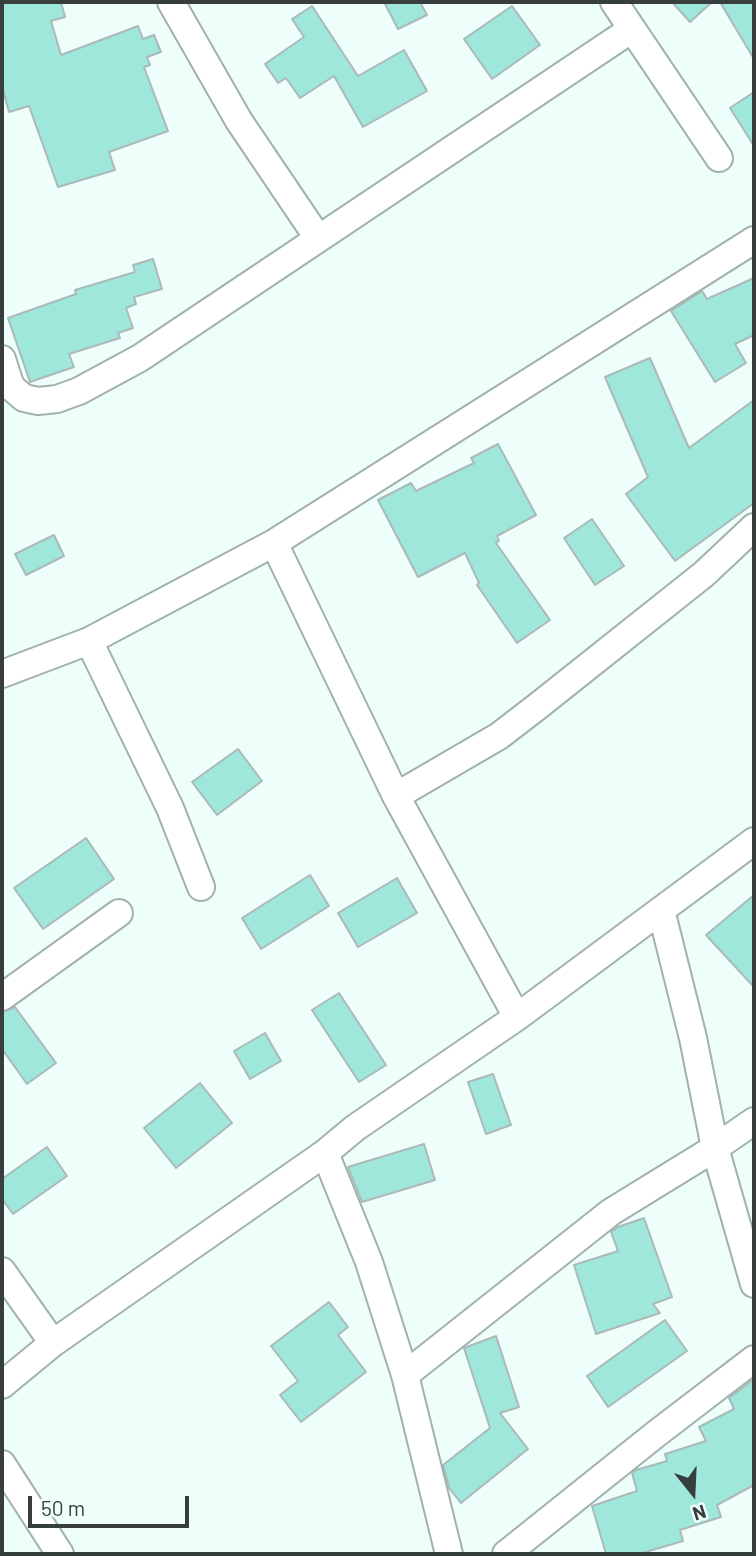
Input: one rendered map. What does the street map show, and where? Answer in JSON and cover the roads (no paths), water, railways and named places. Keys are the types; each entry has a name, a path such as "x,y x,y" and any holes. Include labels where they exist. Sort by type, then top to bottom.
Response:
{"street":[{"path":"171,2 239,121 318,238"},
{"path":"614,2 719,158"},
{"path":"2,359 11,387 24,398 38,401 57,399 79,391 140,358 632,29"},
{"path":"2,674 89,641 274,543 754,240"},
{"path":"396,796 509,728 704,574 754,527"},
{"path":"274,543 396,796 517,1017"},
{"path":"89,641 170,808 201,887"},
{"path":"2,1385 53,1343 325,1153 355,1128 517,1017 754,841"},
{"path":"661,909 715,1148 754,1284"},
{"path":"2,997 119,914"},
{"path":"405,1375 611,1212 754,1121"},
{"path":"325,1153 369,1262 405,1375 449,1554"},
{"path":"2,1271 53,1343"},
{"path":"506,1554 754,1359"},
{"path":"2,1464 60,1554"}]}
